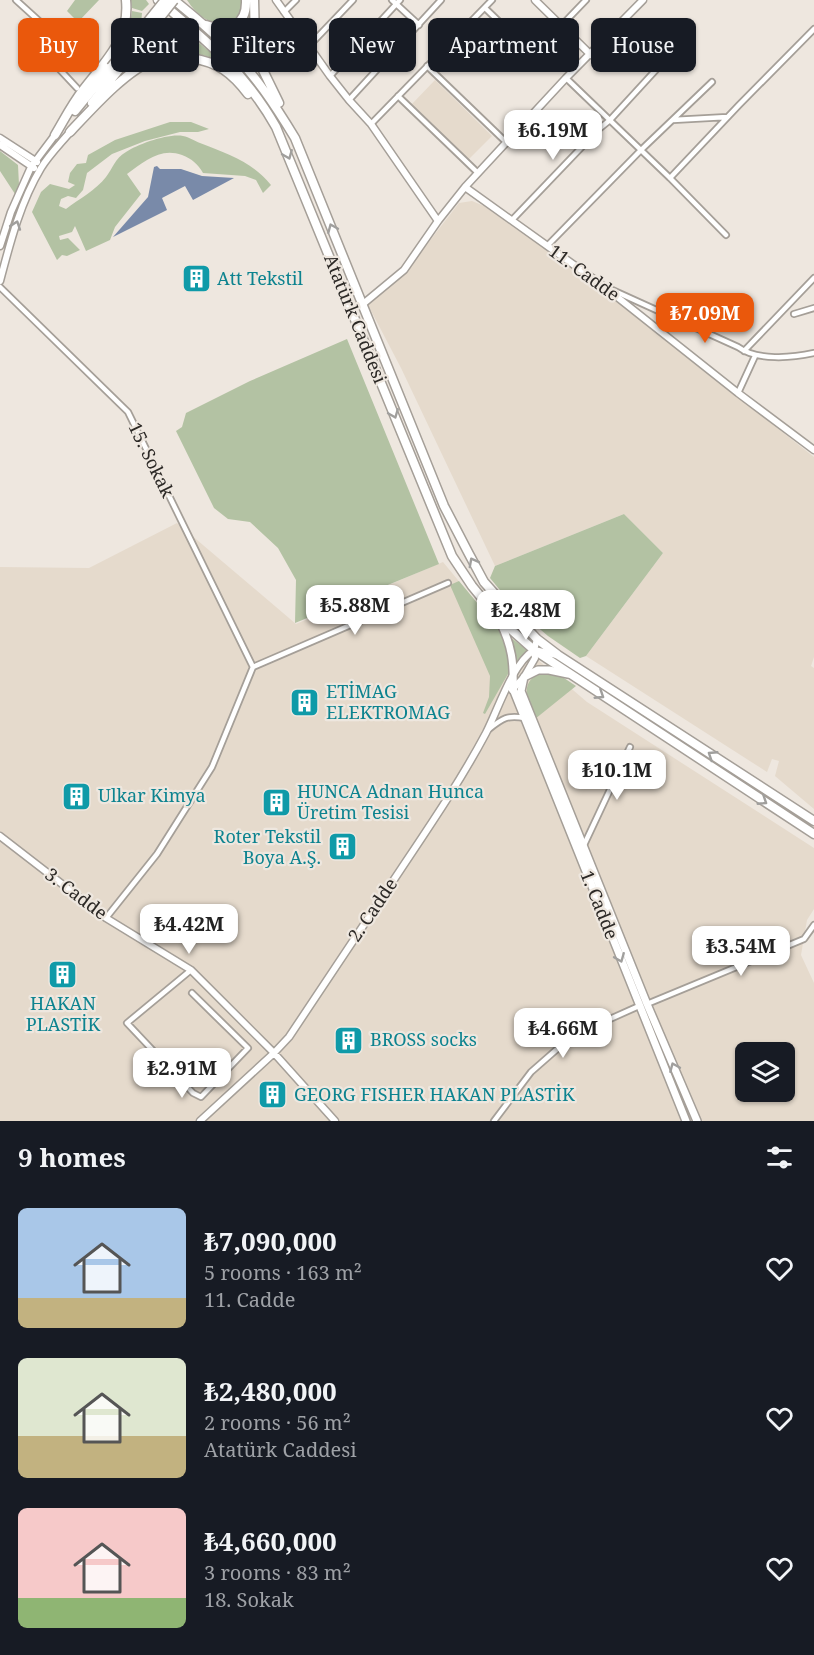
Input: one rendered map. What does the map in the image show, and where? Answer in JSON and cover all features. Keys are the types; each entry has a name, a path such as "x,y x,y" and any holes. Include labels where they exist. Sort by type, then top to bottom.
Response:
{"highway":[{"path":"55,135 78,96 119,43 126,19 126,0"},
{"name":"Atatürk Caddesi","path":"158,0 219,52 238,72 270,117 281,137 452,556 472,586 499,619 534,650 814,834"},
{"path":"152,18 165,0"},
{"path":"158,18 174,0 225,44 276,106 295,138"},
{"path":"201,23 220,29 234,26 243,16 246,0"},
{"path":"254,0 258,60 267,82 288,119 444,506 484,582 537,639 558,655 814,821"},
{"path":"70,132 135,70 154,60 176,57 208,62 233,76 281,137"},
{"path":"55,135 111,72"},
{"path":"70,132 112,72"}],"main road":[{"path":"499,619 513,655 513,689"},
{"path":"521,691 524,677 538,670 569,674"},
{"name":"1. Cadde","path":"513,689 686,1121"},
{"name":"1. Cadde","path":"521,691 647,1004 697,1121"}],"street":[{"path":"16,0 36,18"},
{"path":"276,0 288,18"},
{"path":"284,12 296,0"},
{"path":"317,38 353,0"},
{"path":"392,0 399,2 419,25"},
{"path":"349,100 441,0"},
{"path":"475,18 492,0"},
{"path":"535,0 553,18"},
{"path":"569,18 586,0"},
{"path":"626,18 643,0"},
{"path":"330,76 399,2"},
{"path":"485,8 495,18"},
{"path":"670,178 814,29"},
{"path":"363,304 404,270 465,187 566,78 591,55 579,43"},
{"path":"317,57 349,100 371,124 438,221"},
{"path":"371,124 428,66"},
{"path":"62,72 77,88"},
{"path":"434,72 507,143"},
{"path":"512,220 654,72"},
{"path":"566,78 726,235"},
{"path":"547,246 641,150 712,82"},
{"path":"398,96 478,173"},
{"path":"673,120 727,117"},
{"path":"0,281 22,208 41,169 70,132"},
{"path":"0,246 3,228 33,164 55,135"},
{"path":"0,138 33,164"},
{"path":"0,145 41,169"},
{"path":"14,154 23,166 24,183"},
{"name":"11. Cadde","path":"465,187 603,285 738,393 814,450"},
{"path":"744,351 814,278"},
{"path":"603,285 755,356 792,357 814,353"},
{"name":"15. Sokak","path":"0,287 128,412 253,668"},
{"path":"794,314 814,308"},
{"path":"738,393 755,356"},
{"path":"803,356 814,359"},
{"path":"106,918 156,854 212,767 253,668 448,583"},
{"path":"504,694 513,689 524,677 535,658 534,650 537,639"},
{"path":"534,650 558,655"},
{"name":"2. Cadde","path":"200,1121 274,1053 294,1029 468,766 514,675 526,655 534,650"},
{"path":"513,689 521,691"},
{"path":"487,731 502,718 525,718"},
{"path":"584,845 630,747"},
{"name":"3. Cadde","path":"0,836 106,918 191,970 274,1053 335,1121"},
{"path":"647,1004 804,939 814,925"},
{"path":"191,970 127,1023 193,1093 201,1097 248,1048 192,993"},
{"path":"494,1121 531,1072 572,1036 639,1006"}],"shaded area":[{"path":"435,80 492,136 469,159 412,104"},
{"path":"472,201 484,206 600,288 814,457 814,657 811,666 814,668 814,809 775,776 779,761 772,759 767,772 586,656 663,553 624,514 495,566 401,368 368,305 404,274 459,203"},
{"path":"177,523 296,624 443,562 490,619 587,702 814,848 814,909 807,920 801,955 814,983 814,1121 0,1121 0,567 89,568"}],"green space":[{"path":"75,0 99,0 82,18 74,18 67,11"},
{"path":"131,0 146,0 149,4 142,11 132,8"},
{"path":"187,0 241,0 241,10 237,18 211,18 211,22 195,10"},
{"path":"132,11 142,13 142,18 131,18"},
{"path":"199,43 211,53 211,58 199,55"},
{"path":"121,72 127,72 123,76 102,97"},
{"path":"170,122 191,122 209,129 198,132 180,132 145,141 112,154 87,173 83,190 76,198 68,196 61,199 59,206 66,209 102,182 119,157 126,152 146,143 177,135 239,159 271,185 263,193 256,180 245,176 203,173 189,158 174,153 159,154 127,174 141,194 115,227 110,240 86,251 75,226 72,232 59,236 60,240 68,238 80,250 67,256 62,255 57,260 32,212 41,192 50,184 69,189 75,185 68,182 70,173 77,164 86,163 88,155 115,140"},
{"path":"0,151 18,165 19,185 15,194 0,171"},
{"path":"347,339 439,564 295,623 296,580 278,548 250,522 228,519 214,508 176,431 182,427 186,413 250,381"},
{"path":"624,514 663,553 586,656 580,658 548,636 514,607 490,578 495,566"},
{"path":"459,581 503,634 512,667 485,714 483,713 489,697 490,676 450,585"},
{"path":"510,637 527,650 516,667 515,653"},
{"path":"542,672 558,674 576,686 535,719 528,698 527,686 535,676"}],"water":[{"path":"157,166 160,169 181,169 202,176 234,178 193,200 185,186 162,198 167,210 113,237 148,197 154,167"}],"place":[{"name":"Att Tekstil","path":"196,279"},
{"name":"ETİMAG ELEKTROMAG","path":"305,702"},
{"name":"Ulkar Kimya","path":"77,796"},
{"name":"HUNCA Adnan Hunca Üretim Tesisi","path":"276,802"},
{"name":"Roter Tekstil Boya A.Ş.","path":"342,847"},
{"name":"HAKAN PLASTİK","path":"63,975"},
{"name":"BROSS socks","path":"349,1040"},
{"name":"GEORG FISHER HAKAN PLASTİK","path":"273,1095"}]}
